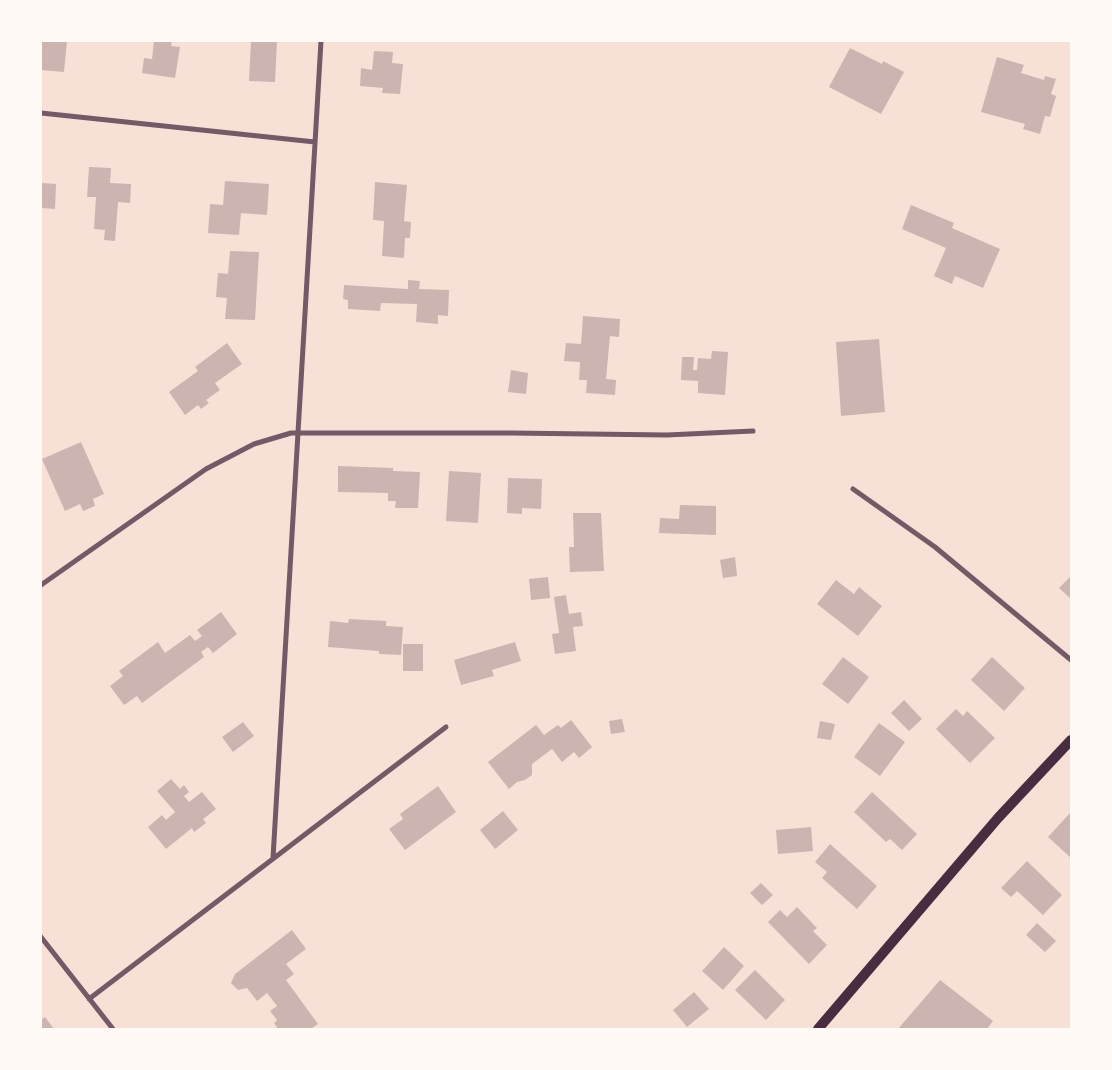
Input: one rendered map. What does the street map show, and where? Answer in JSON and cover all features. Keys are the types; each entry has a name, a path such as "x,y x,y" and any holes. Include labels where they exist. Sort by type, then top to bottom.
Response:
{"main road":[{"path":"818,1029 998,818 1071,740"}],"street":[{"path":"273,858 321,41"},
{"path":"41,113 316,142"},
{"path":"41,586 206,469 254,444 291,433 667,435 753,431"},
{"path":"853,489 935,547 1071,660"},
{"path":"89,999 446,727"},
{"path":"41,938 113,1029"}],"building":[{"path":"41,41 67,41 64,72 41,70"},
{"path":"154,41 172,41 171,46 180,47 175,78 142,73 144,58 152,59"},
{"path":"251,41 277,41 275,82 249,81"},
{"path":"850,48 882,64 883,61 904,72 881,114 829,87"},
{"path":"374,51 393,52 392,63 403,64 400,94 382,93 383,88 360,86 361,68 372,70"},
{"path":"997,57 1024,65 1021,73 1044,80 1045,76 1056,79 1051,94 1056,96 1050,117 1045,116 1040,134 1023,129 1025,124 981,112"},
{"path":"89,167 111,168 110,183 131,184 130,203 118,202 115,241 104,240 105,230 94,229 96,197 87,197"},
{"path":"225,181 269,184 267,215 241,213 239,235 208,233 210,204 223,205"},
{"path":"375,182 407,185 404,221 411,222 410,238 405,238 404,258 382,256 384,221 373,220"},
{"path":"42,183 56,184 55,209 41,208"},
{"path":"911,205 954,223 952,228 1000,249 983,288 955,276 952,284 934,276 946,248 902,229"},
{"path":"230,251 259,252 255,320 225,319 227,298 216,297 218,273 228,274"},
{"path":"408,280 420,281 419,289 449,290 448,316 438,315 438,324 416,322 417,304 381,303 380,311 348,309 348,300 343,299 344,285 408,289"},
{"path":"583,316 620,319 619,337 610,336 606,379 616,380 615,395 586,393 587,380 579,380 580,362 564,361 566,343 581,344"},
{"path":"879,339 885,412 841,416 836,342"},
{"path":"227,343 242,364 215,383 220,390 206,400 209,403 201,409 198,405 185,415 169,392 198,371 195,367"},
{"path":"712,351 728,352 725,395 698,393 698,381 681,380 682,357 694,357 693,370 697,370 698,358 711,359"},
{"path":"511,370 528,373 526,394 508,392"},
{"path":"81,442 104,494 93,499 95,506 83,511 80,504 65,511 42,459"},
{"path":"338,466 393,468 393,471 420,472 418,508 395,508 396,501 388,501 388,493 338,492"},
{"path":"449,471 481,473 478,523 446,521"},
{"path":"508,478 542,479 541,509 522,508 522,514 507,513"},
{"path":"680,505 716,506 716,535 659,533 660,518 679,519"},
{"path":"573,513 601,513 604,571 570,572 569,547 574,547"},
{"path":"735,557 737,576 723,578 720,560"},
{"path":"1071,576 1071,599 1059,588"},
{"path":"548,577 550,598 531,600 529,579"},
{"path":"836,580 854,594 859,587 882,606 858,636 817,604"},
{"path":"566,595 569,614 581,612 583,626 573,627 576,651 555,654 552,634 559,633 554,597"},
{"path":"221,612 237,634 213,653 208,647 201,652 204,657 142,703 137,696 124,705 110,686 123,676 119,671 158,642 165,653 190,635 195,641 202,636 197,630"},
{"path":"349,619 386,621 386,626 403,627 401,655 379,654 379,651 328,647 330,621 348,623"},
{"path":"515,642 521,661 492,670 494,676 461,685 454,660"},
{"path":"403,644 423,644 423,671 403,671"},
{"path":"843,657 869,677 848,704 822,684"},
{"path":"992,657 1025,688 1004,711 971,680"},
{"path":"904,700 922,719 909,731 891,713"},
{"path":"956,709 963,716 967,711 995,738 970,763 936,729"},
{"path":"622,719 625,732 611,734 609,721"},
{"path":"571,720 592,747 579,758 574,752 562,762 552,749 532,764 532,775 525,780 517,782 509,789 488,762 536,725 544,735 558,725 561,728"},
{"path":"820,721 835,724 831,740 817,738"},
{"path":"243,722 254,736 233,752 222,737"},
{"path":"879,723 905,742 880,776 854,757"},
{"path":"171,779 180,789 184,785 189,792 184,796 189,802 202,792 216,809 203,819 206,823 194,832 192,828 166,849 148,827 162,815 166,820 175,812 157,791"},
{"path":"438,786 456,812 405,850 389,829 403,819 400,814"},
{"path":"872,792 917,834 902,850 890,839 886,842 854,812"},
{"path":"503,811 518,830 495,849 480,830"},
{"path":"1071,812 1071,858 1048,837"},
{"path":"811,827 813,851 778,854 776,830"},
{"path":"830,844 877,886 857,909 822,878 827,872 815,862"},
{"path":"1027,861 1062,895 1043,915 1017,891 1011,897 1001,888"},
{"path":"761,883 773,895 762,905 750,893"},
{"path":"797,907 817,928 813,931 827,945 809,964 768,922 780,910 787,917"},
{"path":"1037,923 1056,941 1045,952 1026,935"},
{"path":"292,930 306,949 286,964 294,974 286,980 318,1024 311,1029 278,1029 274,1023 277,1020 270,1011 277,1006 267,993 257,1001 247,988 238,990 231,983 235,974"},
{"path":"724,947 744,966 723,990 702,971"},
{"path":"755,970 785,1000 766,1020 735,990"},
{"path":"940,980 993,1021 987,1029 898,1029"},
{"path":"694,992 709,1009 687,1027 673,1010"},
{"path":"45,1017 54,1029 41,1029 41,1020"}]}
